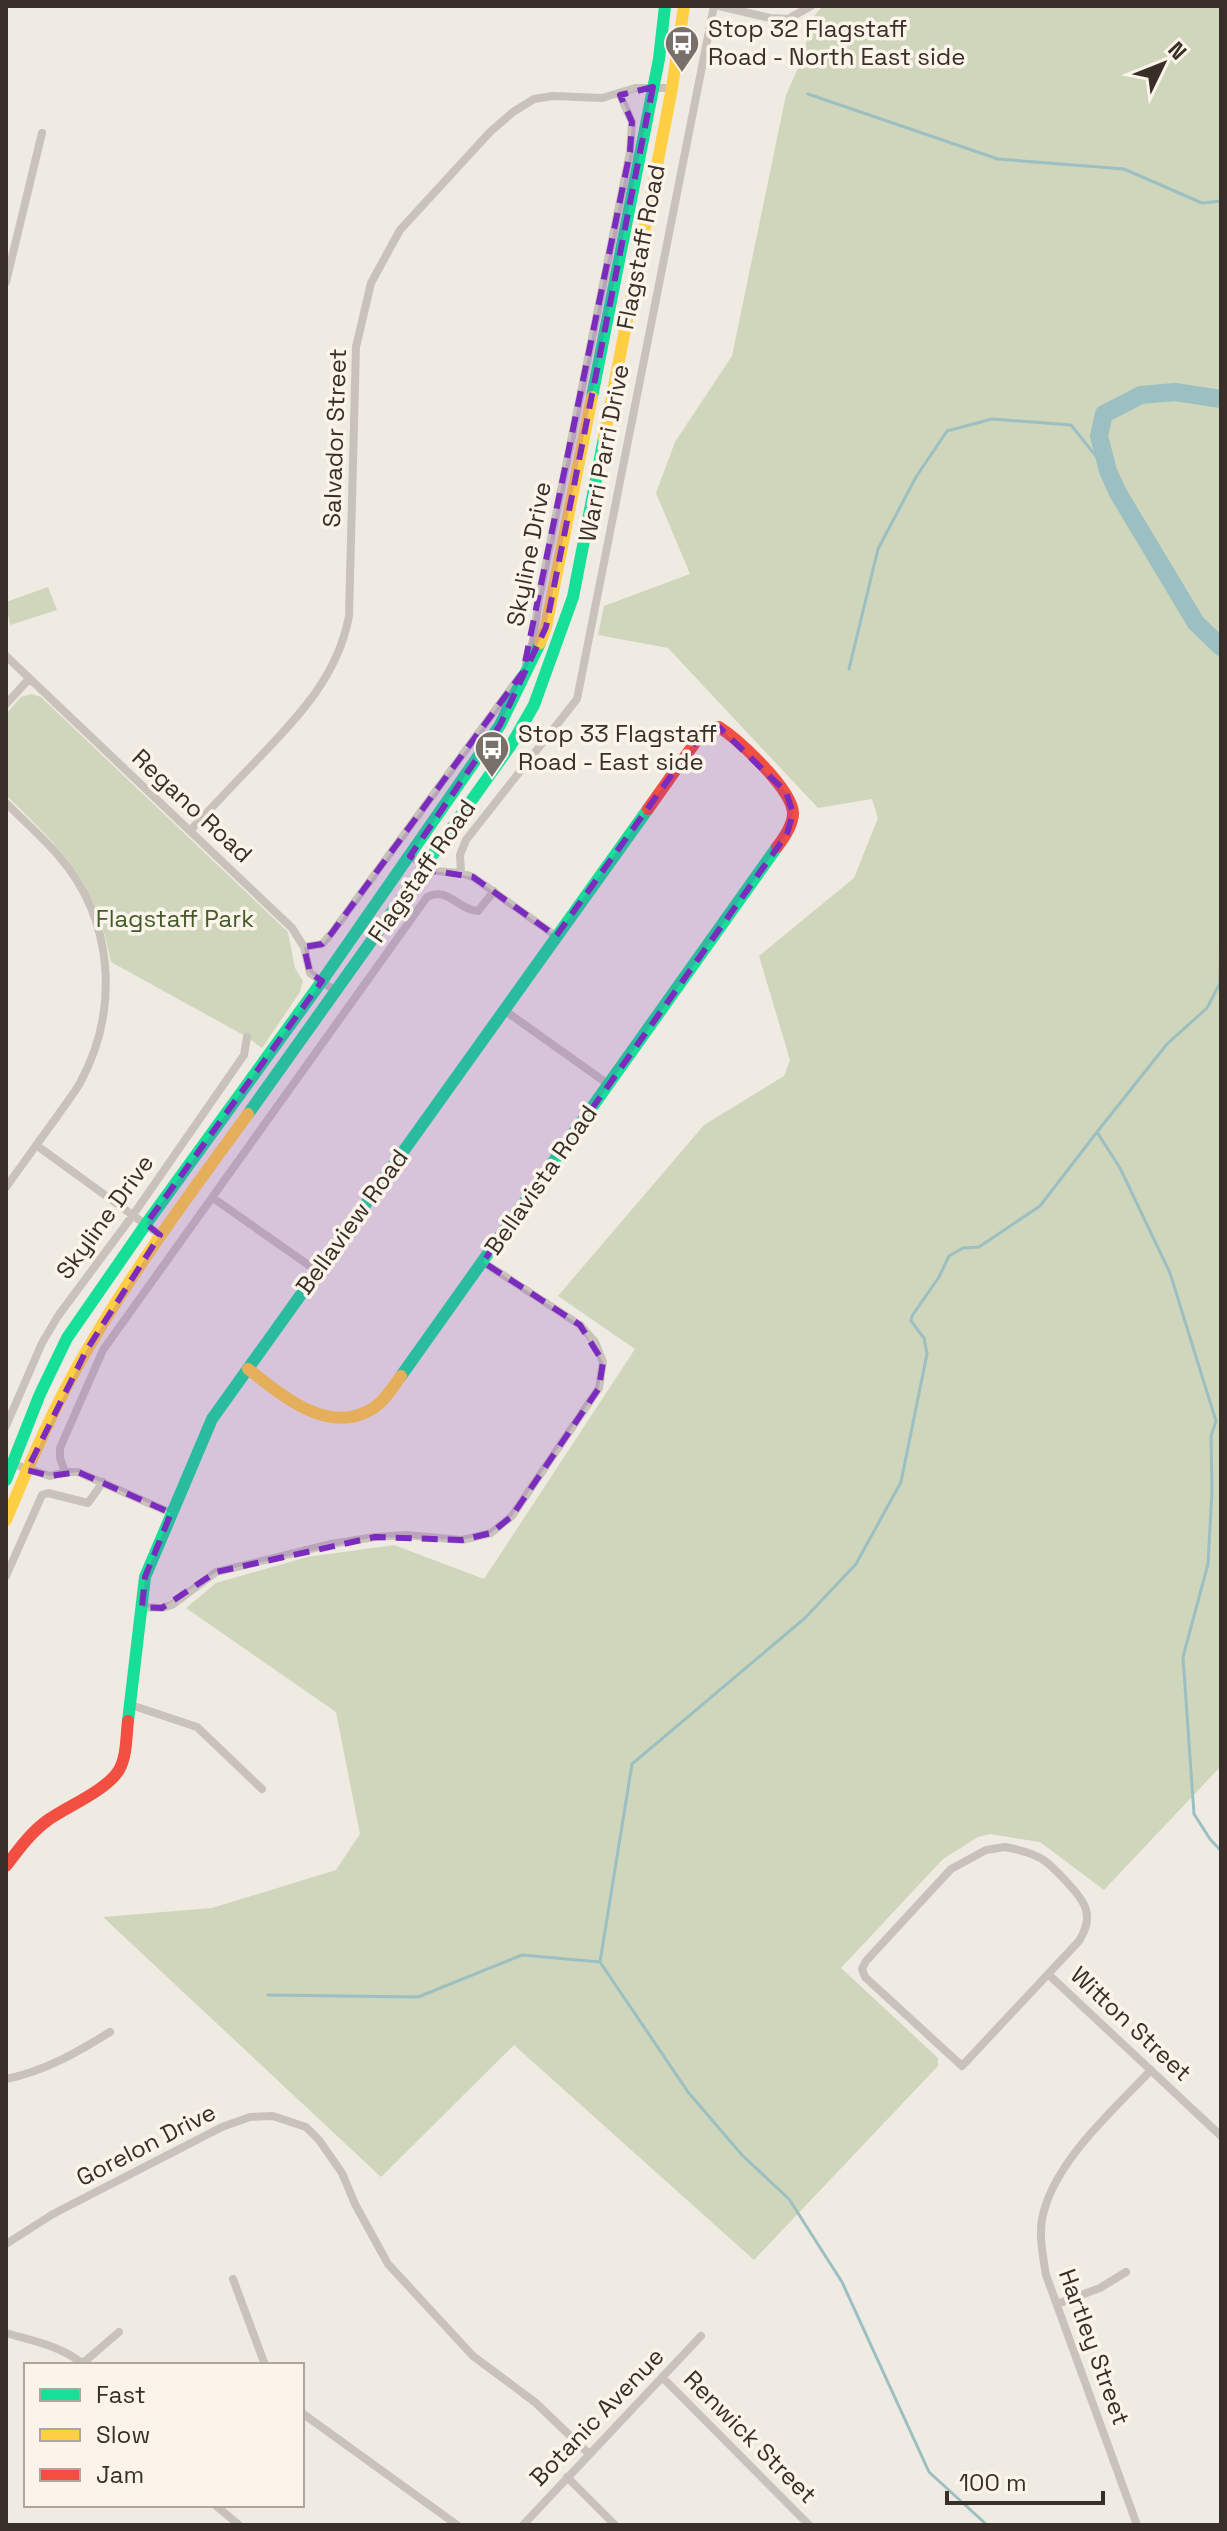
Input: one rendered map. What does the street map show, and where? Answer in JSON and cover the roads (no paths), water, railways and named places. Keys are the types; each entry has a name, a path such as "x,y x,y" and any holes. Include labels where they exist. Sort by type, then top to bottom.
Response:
{"main road":[{"name":"Flagstaff Road","path":"6,1480 40,1394 67,1338 410,856 500,725 521,688 546,627 659,59 665,6"},
{"name":"Flagstaff Road","path":"6,1520 27,1470 86,1351 160,1235 337,992 511,745 534,705 573,597 672,88 684,6"},
{"name":"Bellaview Road","path":"6,1866 45,1822 108,1782 123,1761 145,1577 212,1419 704,730 719,727 731,735 786,792 793,813 787,834"},
{"name":"Bellavista Road","path":"248,1369 298,1406 324,1417 350,1419 373,1408 390,1391 787,834"}],"street":[{"path":"716,6 762,17 788,19 811,6"},
{"name":"Warri Parri Drive","path":"461,873 460,855 466,840 577,699 716,6"},
{"name":"Salvador Street","path":"190,831 299,716 336,660 346,635 350,607 356,347 371,283 400,230 490,132 534,99 553,96 583,99 620,95 635,88 672,88"},
{"name":"Skyline Drive","path":"304,947 322,944 331,934 523,672 528,659 630,152 632,122 620,95"},
{"path":"6,282 42,133"},
{"name":"Regano Road","path":"6,656 292,928 304,947 310,973 337,992"},
{"path":"6,704 29,679"},
{"path":"6,803 59,855 79,884 94,918 107,977 106,1003 100,1029 80,1084 6,1187"},
{"path":"410,856 434,871 473,877 556,936"},
{"name":"Flagstaff Road","path":"65,1472 60,1448 103,1350 427,897 443,893 470,911 478,911 494,891"},
{"path":"504,1010 608,1084"},
{"name":"Skyline Drive","path":"6,1426 42,1343 58,1316 133,1215 244,1055 247,1037"},
{"path":"36,1145 160,1235"},
{"path":"213,1198 317,1271"},
{"path":"142,1607 172,1605 216,1572 331,1544 375,1537 406,1535 462,1540 491,1533 512,1516 599,1388 603,1362 595,1342 580,1325 483,1262"},
{"path":"13,1464 50,1476 78,1472 171,1513"},
{"path":"6,1576 42,1495 48,1493 88,1503 103,1482"},
{"path":"131,1705 197,1727 262,1789"},
{"path":"1005,1847 1039,1857 1082,1898 1087,1909 1085,1932 1048,1974 962,2066 865,1977 862,1969 951,1869 986,1850 1005,1847"},
{"name":"Witton Street","path":"1048,1974 1221,2136"},
{"path":"6,2079 56,2064 110,2032"},
{"name":"Hartley Street","path":"1137,2525 1046,2275 1042,2219 1053,2190 1073,2154 1151,2070"},
{"name":"Gorelon Drive","path":"6,2244 53,2214 222,2127 250,2117 273,2116 306,2127 342,2173 388,2264 473,2356 536,2403 589,2454"},
{"path":"1057,2304 1100,2288 1126,2272"},
{"path":"233,2279 264,2363"},
{"path":"84,2363 119,2332"},
{"path":"6,2333 45,2344 82,2363"},
{"name":"Botanic Avenue","path":"523,2525 701,2336"},
{"name":"Renwick Street","path":"662,2377 809,2525"},
{"path":"304,2414 457,2525"},
{"path":"567,2477 615,2525"},
{"path":"217,2507 239,2525"}],"waterway":[{"path":"808,94 998,159 1124,169 1202,203 1221,201"},
{"path":"1221,399 1175,392 1141,395 1104,414 1099,436 1108,471 1118,493 1196,623 1221,647"},
{"path":"849,669 878,549 916,477 947,431 992,419 1071,425 1108,471"},
{"path":"1221,910 1220,983 1207,1008 1167,1044 1097,1132 1120,1168 1170,1273 1216,1421 1211,1436 1208,1564 1183,1657 1194,1814 1221,1851"},
{"path":"987,2525 929,2472 842,2282 789,2199 742,2155 688,2092 600,1962 632,1764 805,1618 856,1564 901,1482 927,1354 924,1338 911,1321 912,1316 939,1277 949,1256 963,1248 979,1247 1040,1206 1097,1132"},
{"path":"268,1995 418,1997 522,1955 600,1962"}],"place":[{"name":"Stop 32 Flagstaff Road - North East side","path":"682,74"},
{"name":"Stop 33 Flagstaff Road - East side","path":"492,779"}],"park label":[{"name":"Flagstaff Park","path":"175,919"}]}
